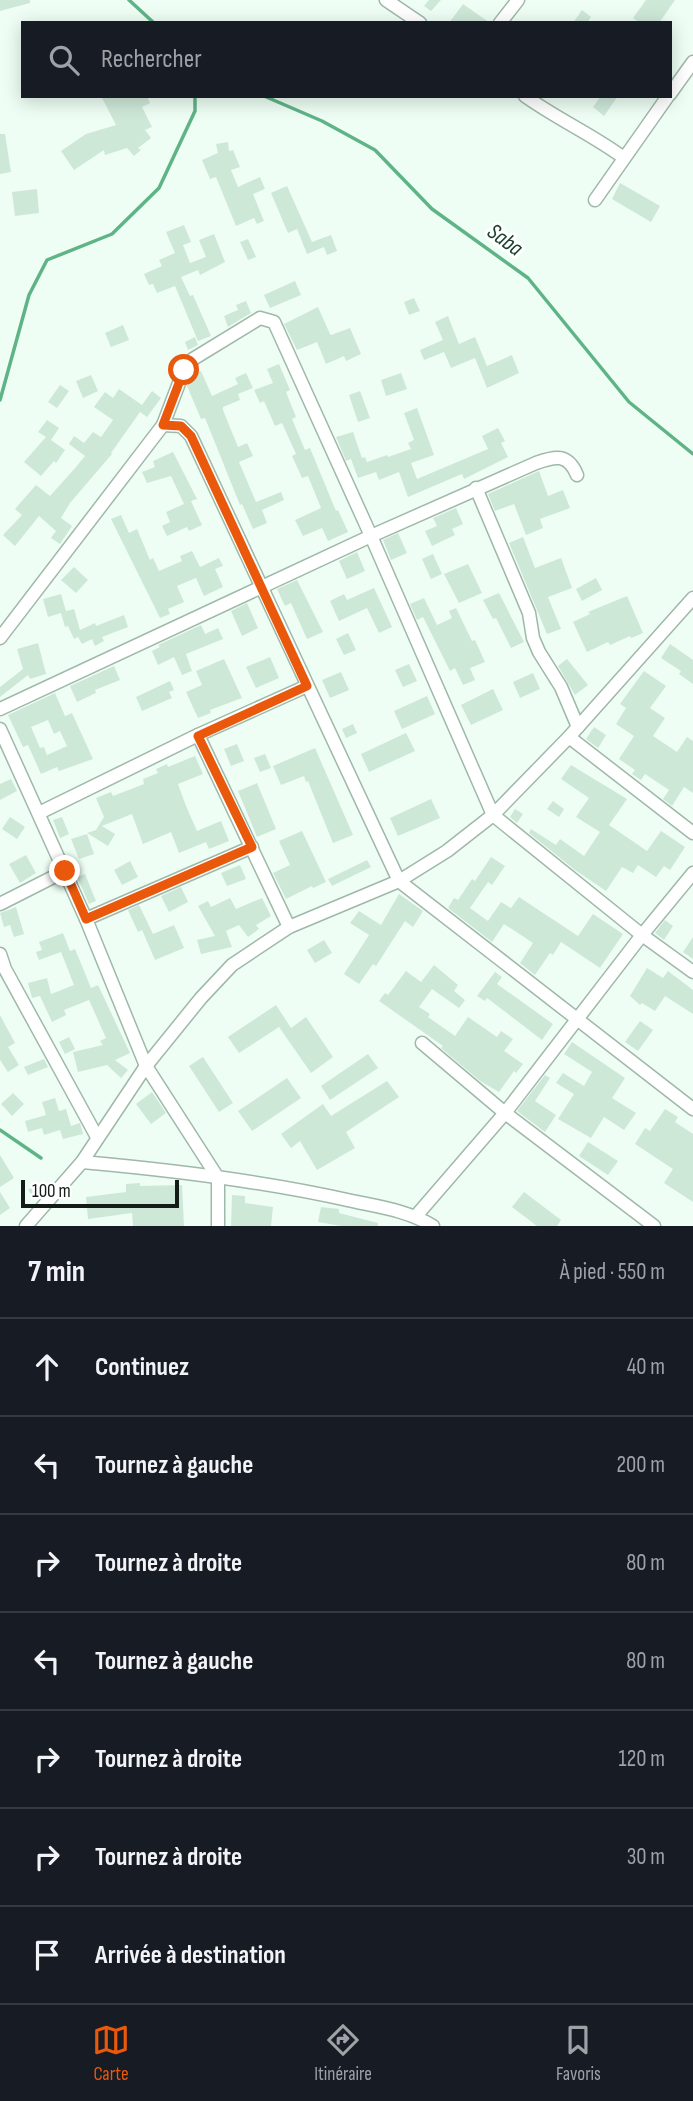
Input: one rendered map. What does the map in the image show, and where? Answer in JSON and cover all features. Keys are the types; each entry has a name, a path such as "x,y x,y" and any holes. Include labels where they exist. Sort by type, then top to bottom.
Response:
{"street":[{"path":"386,0 417,21"},
{"path":"502,21 518,0"},
{"path":"672,91 693,62"},
{"path":"528,98 548,113 601,141 624,158"},
{"path":"595,200 667,98"},
{"path":"0,638 163,425 184,370 193,359 260,318 268,319 274,322 493,815 642,935 693,972"},
{"path":"163,425 181,426 191,436 399,881 693,1109"},
{"path":"0,709 476,488 554,457 564,459 573,466 577,475"},
{"path":"476,488 529,613 533,638 561,687 574,732 693,833"},
{"path":"26,1226 82,1162 146,1066 201,998 232,965 289,927 399,881 447,851 493,815 574,732 693,598"},
{"path":"39,813 307,686"},
{"path":"0,729 86,919 146,1066 218,1178 218,1226"},
{"path":"198,736 289,927"},
{"path":"86,919 252,847"},
{"path":"0,904 65,871"},
{"path":"416,1216 505,1113 693,873"},
{"path":"0,954 5,969 97,1137"},
{"path":"422,1043 505,1113 654,1226"},
{"path":"82,1162 154,1169 330,1196 416,1216 433,1226"}],"building":[{"path":"0,0 30,0 30,3 0,11"},
{"path":"429,0 441,0 431,11 424,6"},
{"path":"646,0 675,0 660,21 637,21 633,18"},
{"path":"463,4 487,21 450,21"},
{"path":"582,10 591,17 588,21 574,21"},
{"path":"102,98 148,98 150,103 142,107 152,127 145,130 151,138 138,148 141,150 134,156 127,148 105,155 104,150 74,170 61,151 86,134 116,125"},
{"path":"600,98 617,98 604,116 593,107"},
{"path":"0,134 5,134 11,172 0,174"},
{"path":"228,142 229,151 233,150 240,167 231,170 238,187 260,177 265,189 253,194 264,221 257,224 254,218 236,226 216,177 210,179 202,160 218,153 216,144"},
{"path":"620,183 660,206 651,222 612,199"},
{"path":"287,186 312,242 331,235 337,251 327,255 324,247 307,254 297,229 288,233 271,193"},
{"path":"37,189 39,213 15,216 12,192"},
{"path":"184,225 191,242 183,245 190,263 206,257 199,240 214,234 225,262 200,275 198,270 181,277 190,296 193,295 211,336 198,341 175,286 157,293 144,274 162,266 159,260 175,253 166,232"},
{"path":"248,239 256,257 248,260 240,242"},
{"path":"295,281 301,295 270,308 264,295"},
{"path":"414,298 420,311 409,315 404,302"},
{"path":"246,301 251,313 228,327 224,316 238,310 236,305"},
{"path":"318,307 331,335 350,328 361,354 346,361 344,356 326,364 317,342 297,350 284,324"},
{"path":"448,316 459,344 475,337 487,366 512,355 519,373 487,388 475,358 451,368 444,352 424,360 420,350 443,340 435,322"},
{"path":"123,325 129,340 111,347 105,333"},
{"path":"195,337 198,345 188,350 185,342"},
{"path":"279,364 290,390 286,392 296,417 292,419 305,450 310,448 336,511 338,510 348,532 328,541 322,528 303,536 295,520 321,508 308,476 302,478 292,456 296,454 282,423 275,426 264,401 260,403 254,390 273,383 267,369"},
{"path":"201,371 212,396 238,384 235,378 246,373 253,388 238,394 240,400 223,407 223,410 238,447 247,443 253,456 239,462 256,502 281,492 284,500 262,510 267,523 253,529 242,504 240,505 205,418 201,419 187,386 192,375"},
{"path":"401,373 407,389 386,396 381,380"},
{"path":"91,375 98,391 83,398 76,381"},
{"path":"60,385 69,391 57,408 48,402"},
{"path":"119,389 142,405 152,391 161,398 147,417 140,412 112,454 70,503 61,518 72,526 60,544 51,538 56,531 39,516 15,546 3,535 22,515 15,509 36,485 50,496 76,467 85,456 69,444 74,436 84,443 93,432 101,437 113,420 94,407 105,392 113,398"},
{"path":"360,391 370,418 358,422 349,395"},
{"path":"417,408 434,455 411,463 417,479 488,449 482,436 498,428 505,441 501,443 508,457 464,479 462,474 408,497 399,472 379,480 376,472 358,478 351,459 346,461 336,437 353,432 362,458 365,457 367,462 411,449 408,443 414,440 404,413"},
{"path":"47,420 59,428 51,440 65,450 56,463 54,461 41,476 24,462 46,437 38,432"},
{"path":"173,452 197,499 191,501 202,525 189,531 187,527 167,536 162,526 170,522 166,512 184,504 171,476 147,483 142,472 155,467 153,461"},
{"path":"539,471 548,496 563,490 570,508 540,519 543,528 526,535 514,504 495,511 488,494"},
{"path":"456,508 463,524 452,529 455,535 432,546 425,531 437,526 433,518"},
{"path":"121,515 129,533 137,529 150,560 153,558 159,571 182,561 180,556 192,551 200,567 219,558 223,566 215,569 223,587 204,596 196,578 177,586 184,602 168,609 170,614 160,618 111,519"},
{"path":"398,533 407,553 391,560 383,540"},
{"path":"523,537 535,568 561,558 572,588 548,597 561,629 547,634 509,543"},
{"path":"357,552 365,571 347,579 339,561"},
{"path":"433,554 442,574 431,579 422,559"},
{"path":"468,564 482,593 459,603 444,574"},
{"path":"74,567 88,580 76,593 61,580"},
{"path":"596,578 602,590 582,601 576,589"},
{"path":"297,580 323,632 307,639 291,603 285,606 277,589"},
{"path":"374,588 392,627 379,633 367,608 339,621 330,601 344,594 347,600"},
{"path":"499,593 524,642 511,648 496,618 493,619 483,600"},
{"path":"61,594 66,611 74,609 80,630 124,615 128,627 102,637 104,641 95,646 92,639 82,644 78,637 74,639 68,626 65,627 61,613 48,617 43,599"},
{"path":"627,596 643,633 610,645 608,642 587,652 573,622 590,614 588,612"},
{"path":"424,598 437,625 452,618 449,611 456,608 485,662 470,668 475,680 463,685 455,668 450,671 423,617 417,620 410,604"},
{"path":"247,603 258,628 242,636 231,611"},
{"path":"201,625 205,634 218,628 223,639 186,654 192,671 182,675 174,657 158,665 152,651 160,647 158,645"},
{"path":"348,633 356,650 344,655 336,639"},
{"path":"38,643 46,674 30,679 28,675 0,697 0,687 23,669 17,649"},
{"path":"670,644 693,660 693,684 679,674 681,671 661,658"},
{"path":"270,657 279,678 256,688 246,667"},
{"path":"224,659 242,698 210,710 211,713 198,718 186,692 202,685 196,671"},
{"path":"567,659 588,685 575,695 558,666"},
{"path":"409,664 417,681 403,687 395,670"},
{"path":"114,666 120,680 95,690 96,693 77,702 70,686"},
{"path":"644,671 666,686 650,708 665,718 653,736 677,752 687,737 693,741 693,793 684,787 672,806 663,799 669,790 645,774 641,780 632,774 635,770 619,759 634,736 616,724 626,708 620,704"},
{"path":"341,672 349,690 330,698 322,680"},
{"path":"533,673 540,689 520,698 513,682"},
{"path":"170,681 174,690 169,692 172,698 142,711 136,697"},
{"path":"493,689 503,710 471,725 461,705"},
{"path":"55,693 65,716 72,713 93,759 59,771 57,767 41,774 28,745 23,747 8,715","holes":["48,720 54,734 60,731 67,746 47,755 44,747 40,748 31,727"]},
{"path":"427,696 435,714 402,729 394,711"},
{"path":"353,724 357,733 346,738 342,729"},
{"path":"594,727 606,735 598,748 586,739"},
{"path":"406,733 415,751 369,772 361,754"},
{"path":"237,744 244,761 231,766 224,749"},
{"path":"315,748 353,835 333,843 308,781 306,782 304,776 281,785 273,766"},
{"path":"265,754 271,768 260,772 254,758"},
{"path":"195,756 203,774 178,784 186,806 197,831 221,821 229,841 209,849 206,842 179,853 171,832 143,844 132,814 102,826 115,834 108,846 87,833 96,830 104,817 96,798 111,792 113,796 144,784 143,779 158,773 156,769"},
{"path":"571,765 627,799 609,825 647,851 661,831 685,847 670,870 664,866 656,877 638,865 633,873 622,867 606,891 529,833 531,829 556,845 560,839 584,856 600,832 576,817 589,798 561,779"},
{"path":"11,779 17,791 0,800 0,784"},
{"path":"257,783 276,829 257,837 238,791"},
{"path":"431,799 440,818 398,836 390,818"},
{"path":"553,801 564,809 559,817 547,809"},
{"path":"515,809 523,814 517,823 510,817"},
{"path":"10,817 25,827 17,839 2,829"},
{"path":"62,817 69,834 60,838 53,820"},
{"path":"302,831 326,882 286,899 273,873 290,865 279,841"},
{"path":"87,834 94,854 79,859 71,839"},
{"path":"26,855 36,873 20,883 9,864"},
{"path":"491,857 505,866 492,885 488,882 470,908 488,921 501,902 511,908 519,897 578,936 593,914 623,934 600,968 561,942 535,975 520,963 533,943 504,924 492,942 448,908 454,898 458,900 472,879 475,881"},
{"path":"367,860 371,867 332,886 328,879"},
{"path":"130,861 138,877 122,885 114,870"},
{"path":"240,865 246,879 227,886 221,873"},
{"path":"85,874 96,901 89,904 77,877"},
{"path":"181,887 188,902 169,912 161,896"},
{"path":"399,894 423,911 413,927 405,921 376,966 373,964 359,984 344,974 369,935 350,923 359,911 381,925"},
{"path":"230,898 236,909 262,898 271,916 256,925 259,929 248,937 239,925 226,931 232,947 201,954 197,940 215,936 198,906 208,901 211,907"},
{"path":"139,905 153,934 174,925 184,948 155,960 142,930 138,932 128,910"},
{"path":"16,907 24,934 14,937 10,925 4,927 0,913"},
{"path":"665,920 673,926 664,940 655,933"},
{"path":"63,933 70,951 75,949 91,988 98,985 130,1053 115,1060 128,1070 121,1078 107,1065 78,1072 73,1052 103,1045 100,1041 106,1038 89,1000 64,1010 66,1015 52,1022 40,996 32,998 28,983 47,978 51,994 74,985 61,952 39,960 36,952 42,950 39,942"},
{"path":"693,937 693,959 683,952"},
{"path":"324,940 332,953 315,963 307,950"},
{"path":"434,965 458,985 454,991 465,1000 459,1008 432,989 419,1007 430,1014 428,1017 455,1036 468,1017 497,1037 501,1031 513,1039 504,1051 523,1064 516,1073 514,1071 499,1092 480,1081 441,1048 443,1046 379,1001 385,993 388,995 406,971 421,982"},
{"path":"647,968 663,978 668,971 693,990 693,1014 665,996 655,1011 642,1003 640,1005 630,996"},
{"path":"495,972 502,977 497,984 553,1024 542,1040 487,998 485,1001 477,996"},
{"path":"276,1005 291,1028 306,1017 333,1057 311,1073 279,1027 239,1053 228,1037"},
{"path":"0,1015 15,1043 8,1047 19,1065 8,1072 0,1060"},
{"path":"640,1021 653,1030 638,1051 625,1042"},
{"path":"69,1037 75,1049 65,1054 59,1042"},
{"path":"572,1042 625,1078 612,1098 636,1113 624,1130 604,1117 591,1138 558,1119 574,1094 556,1083 563,1073 584,1086 592,1072 564,1054"},
{"path":"368,1054 378,1068 330,1100 321,1086"},
{"path":"203,1057 233,1103 219,1112 189,1066"},
{"path":"44,1059 48,1067 28,1075 24,1067"},
{"path":"545,1075 550,1078 535,1101 556,1115 545,1132 517,1111"},
{"path":"287,1078 301,1098 252,1131 238,1111"},
{"path":"387,1081 399,1097 346,1132 355,1148 317,1170 300,1141 291,1148 281,1134 323,1104 331,1116"},
{"path":"152,1092 166,1113 151,1124 136,1104"},
{"path":"13,1093 24,1104 12,1116 1,1104"},
{"path":"55,1098 59,1111 66,1109 71,1126 80,1123 83,1134 63,1139 60,1130 44,1135 42,1128 28,1132 25,1121 46,1115 42,1102"},
{"path":"665,1109 678,1117 675,1122 693,1134 693,1202 664,1183 673,1169 635,1144 645,1128 650,1131"},
{"path":"588,1142 618,1161 608,1175 579,1156"},
{"path":"0,1155 14,1178 0,1187"},
{"path":"40,1182 45,1190 33,1197 28,1190"},
{"path":"140,1183 140,1186 182,1185 184,1226 133,1226 132,1213 88,1219 86,1197 126,1192 126,1184"},
{"path":"0,1192 10,1208 0,1215"},
{"path":"524,1192 561,1220 557,1226 537,1226 512,1207"},
{"path":"232,1195 245,1196 245,1203 273,1207 271,1226 231,1226"},
{"path":"321,1207 339,1209 339,1213 378,1223 378,1226 341,1226 318,1222"}],"waterway":[{"name":"Saba","path":"129,0 152,21"},
{"path":"0,400 29,295 47,260 112,234 159,188 195,111 195,98"},
{"name":"Saba","path":"269,98 322,121 375,150 432,209 528,278 629,402 693,454"},
{"path":"0,1130 41,1158"}],"route":[{"path":"65,871 86,919 252,847 198,736 307,686 191,436 181,426 163,425 184,370"}]}
